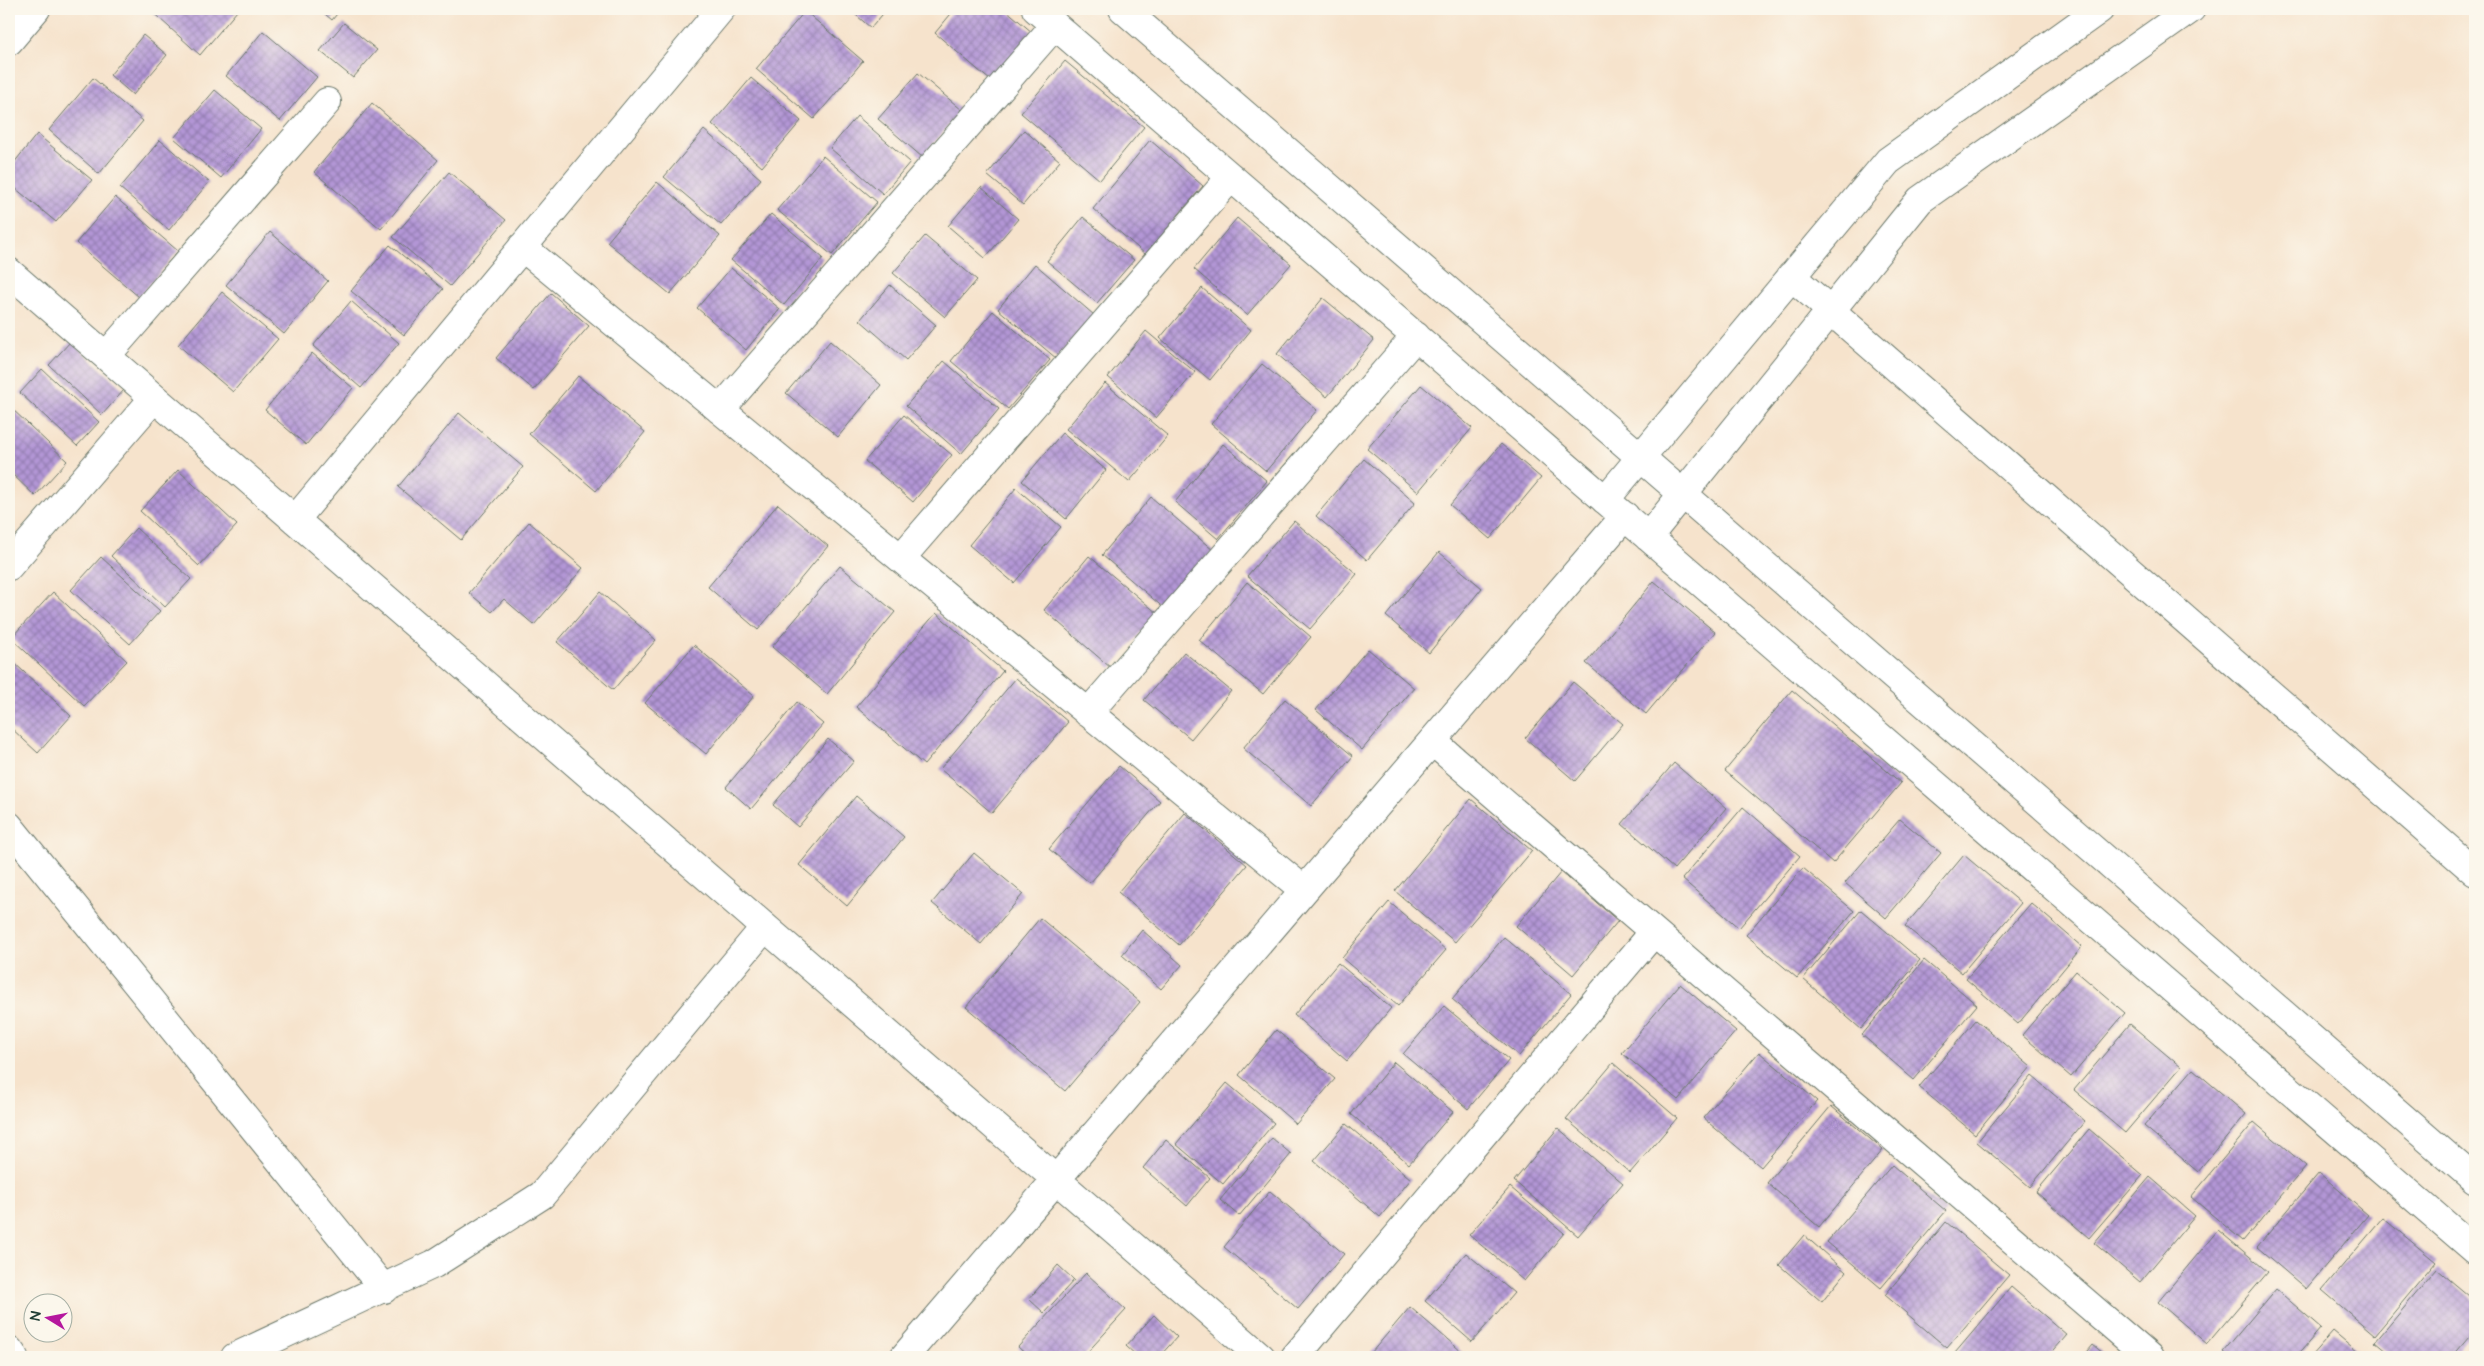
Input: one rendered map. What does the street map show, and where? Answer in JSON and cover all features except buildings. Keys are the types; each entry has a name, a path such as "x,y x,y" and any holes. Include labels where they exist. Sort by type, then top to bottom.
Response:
{"street":[{"path":"9,40 36,9"},
{"path":"295,520 721,9"},
{"path":"1123,9 2475,1180"},
{"path":"904,1357 1432,741 1615,508 1640,456 1888,161 2100,9"},
{"path":"1648,537 1920,200 2191,9"},
{"path":"720,410 1046,17 2475,1250"},
{"path":"106,356 327,102"},
{"path":"901,558 1231,177"},
{"path":"522,247 1304,890"},
{"path":"9,272 1261,1357"},
{"path":"1791,276 2475,872"},
{"path":"1088,713 1416,336"},
{"path":"9,566 154,398"},
{"path":"1432,741 2149,1357"},
{"path":"9,826 384,1289"},
{"path":"235,1357 434,1264 542,1195 765,927"},
{"path":"1295,1357 1654,932"},
{"path":"9,1350 14,1357"}]}
